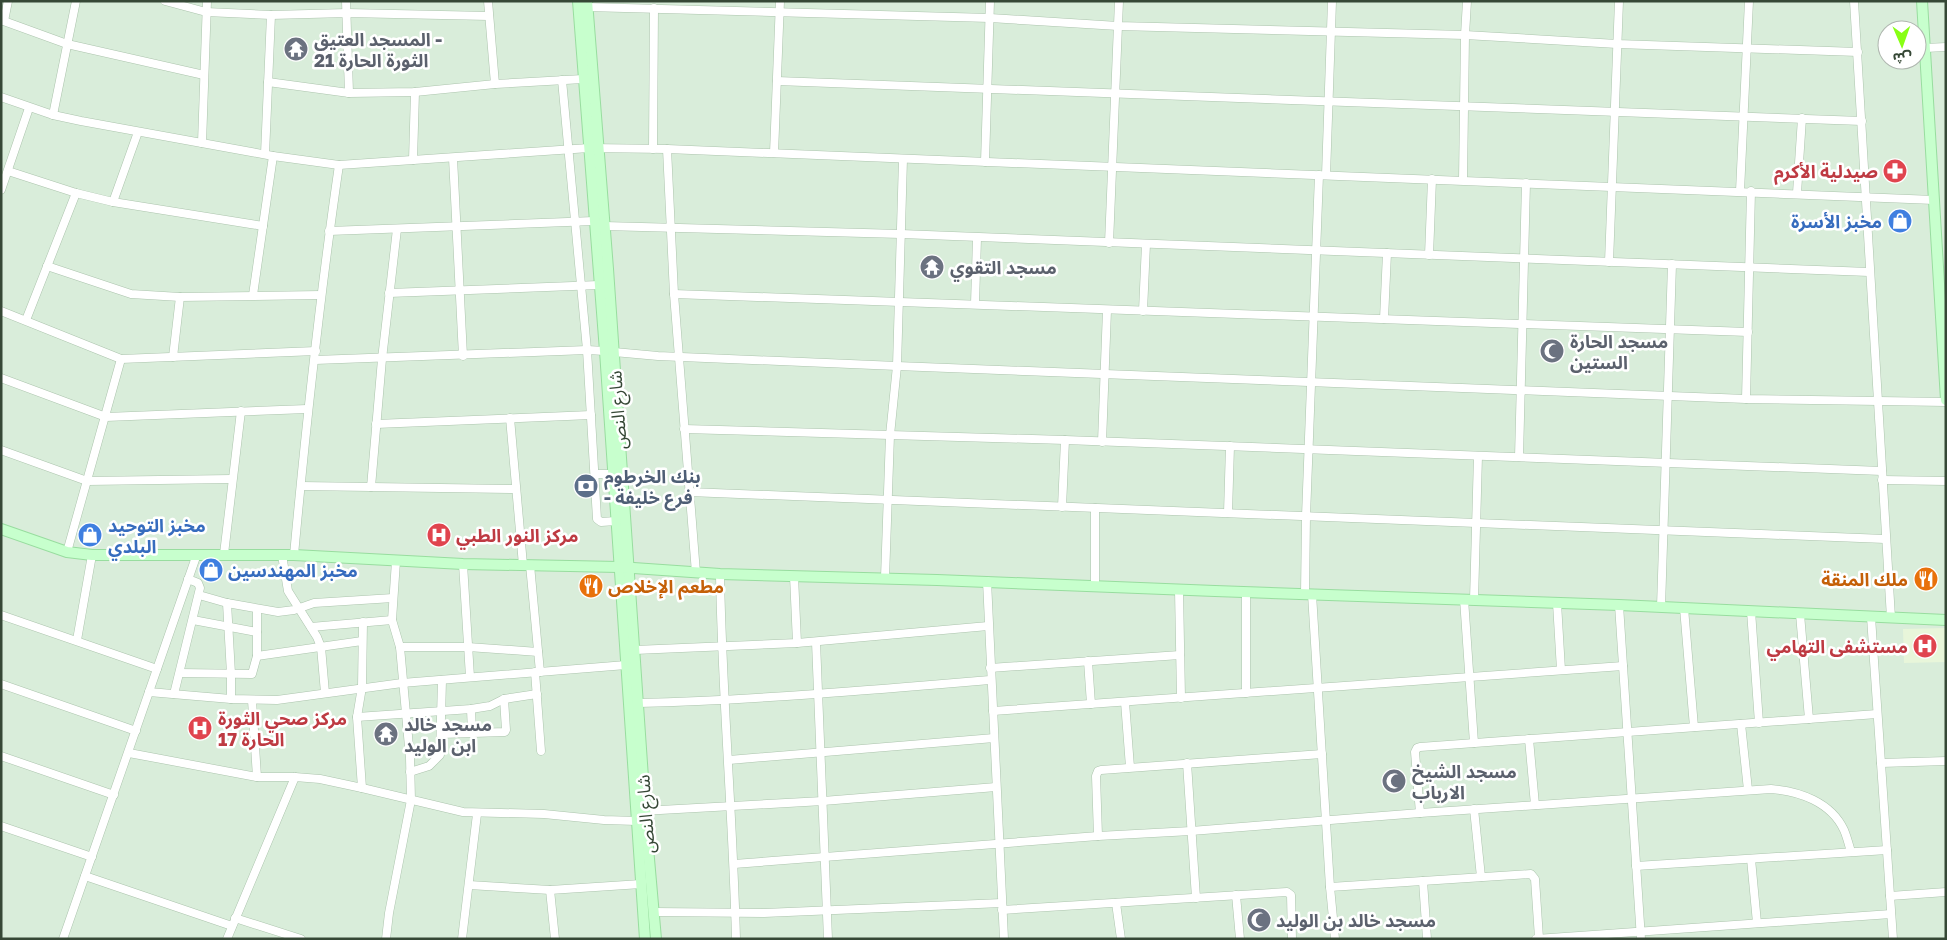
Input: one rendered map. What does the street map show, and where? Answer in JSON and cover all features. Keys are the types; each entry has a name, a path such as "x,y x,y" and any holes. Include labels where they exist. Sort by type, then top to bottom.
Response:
{"street":[{"path":"8,1 2,20 67,44 204,75"},
{"path":"53,115 76,1"},
{"path":"164,1 206,12 270,15 489,16"},
{"path":"202,143 207,1"},
{"path":"346,1 348,93"},
{"path":"488,1 495,84"},
{"path":"774,153 780,1"},
{"path":"985,162 990,1"},
{"path":"1109,243 1119,1"},
{"path":"1332,1 1329,101 1316,251 1306,516 1309,594 1318,688 1335,939"},
{"path":"1463,180 1467,1"},
{"path":"1609,262 1619,1"},
{"path":"1740,191 1749,1"},
{"path":"1854,1 1891,618"},
{"path":"1922,1 1923,20"},
{"path":"584,3 641,4 654,8 779,13 990,18 1118,26 1465,36 1617,44 1858,52"},
{"name":"شارع النص","path":"584,3 583,78 604,226 612,474 616,521 635,650 638,703 641,884 650,936"},
{"name":"شارع النص","path":"584,3 594,148 594,221 599,285 609,352 624,567 626,665 640,814 653,912 650,936"},
{"path":"653,149 654,8"},
{"path":"253,295 263,226 269,155 268,82 270,15"},
{"path":"1927,48 1946,47"},
{"path":"315,360 587,350 679,357 1746,399 1946,401 1943,299 1934,200 1926,70"},
{"path":"268,82 348,93 415,92 583,78"},
{"path":"562,80 587,350 597,519 601,522 616,521"},
{"path":"777,80 1614,112 1744,115 1862,121"},
{"path":"413,160 415,92"},
{"path":"1,97 53,115 269,155 339,165 594,148 667,149 1751,191 1934,200"},
{"path":"1,190 29,108"},
{"path":"1797,193 1802,118"},
{"path":"113,202 138,132"},
{"path":"667,149 674,294 688,492 696,573"},
{"path":"453,158 463,356"},
{"path":"885,578 890,435 897,366 904,158"},
{"path":"294,555 307,409 315,360 321,295 339,165"},
{"path":"8,171 113,202 263,226"},
{"path":"1429,255 1432,179"},
{"path":"1519,457 1526,183"},
{"path":"1746,399 1751,191"},
{"path":"26,320 76,192"},
{"path":"329,231 594,221"},
{"path":"604,226 901,234 1869,272"},
{"path":"372,487 382,359 397,229"},
{"path":"975,304 977,238"},
{"path":"1143,311 1146,244"},
{"path":"1384,319 1387,254"},
{"path":"1661,607 1672,264"},
{"path":"46,266 131,294 180,297 321,295"},
{"path":"389,293 599,285"},
{"path":"674,294 1748,332"},
{"path":"174,357 180,297"},
{"path":"1102,442 1107,310"},
{"path":"1,312 26,320 121,359 316,351"},
{"path":"67,552 121,359"},
{"path":"1,378 106,417 307,409"},
{"path":"224,554 241,411"},
{"path":"376,424 591,415"},
{"path":"510,418 515,489 538,652 537,694 541,751"},
{"path":"684,429 1065,440 1882,471"},
{"path":"1062,506 1065,440"},
{"path":"1228,513 1230,446"},
{"path":"1,450 87,481 232,479"},
{"path":"1474,743 1470,677 1469,600 1476,522 1478,456"},
{"path":"595,474 612,474"},
{"path":"1882,480 1946,481"},
{"path":"301,486 515,489"},
{"path":"688,492 1885,539"},
{"path":"1095,508 1096,586"},
{"path":"1,529 67,552 92,555 294,555 463,564 624,567 720,574 885,578 1557,602 1946,620"},
{"path":"63,939 197,554"},
{"path":"77,640 92,555"},
{"path":"282,555 288,592 321,647 325,693"},
{"path":"386,939 389,913 411,800 400,647 392,620 396,561"},
{"path":"463,564 470,677"},
{"path":"720,574 721,648 729,760 736,939"},
{"path":"794,576 797,643"},
{"path":"174,694 200,588 198,583 188,579"},
{"path":"987,582 990,680 1004,939"},
{"path":"1179,590 1181,698"},
{"path":"1246,592 1246,693"},
{"path":"199,595 227,603 278,612 314,603 393,598"},
{"path":"1557,602 1561,670"},
{"path":"227,603 231,699"},
{"path":"1619,605 1641,935"},
{"path":"1684,608 1694,727"},
{"path":"180,672 252,674 257,656 257,609"},
{"path":"1751,610 1759,723"},
{"path":"1800,614 1809,719"},
{"path":"1,615 157,669"},
{"path":"1870,617 1893,939"},
{"path":"193,620 257,632"},
{"path":"310,627 392,620"},
{"path":"362,788 357,717 362,687 363,622"},
{"path":"635,650 721,648 816,642 988,626"},
{"path":"257,656 362,641"},
{"path":"816,642 822,752 828,939"},
{"path":"400,647 468,647 538,652"},
{"path":"990,668 1180,654"},
{"path":"1088,661 1091,704"},
{"path":"150,692 252,700 292,698 402,683 626,665"},
{"path":"993,711 1623,666"},
{"path":"410,772 430,766 436,760 441,750 442,680"},
{"path":"638,703 818,694 990,680"},
{"path":"1,684 136,731"},
{"path":"357,717 471,709 490,706 504,699 537,694"},
{"path":"441,734 506,731 504,699"},
{"path":"252,700 257,777"},
{"path":"1125,702 1130,767"},
{"path":"471,709 472,733"},
{"path":"1420,813 1415,754 1417,748 1877,714"},
{"path":"1741,724 1748,790"},
{"path":"729,760 994,738"},
{"path":"1529,739 1535,805"},
{"path":"129,753 257,777 311,778 362,788 446,809 477,814 544,814 604,820 640,814 730,806 823,801 996,787"},
{"path":"1098,836 1096,773 1102,770 1322,754"},
{"path":"1,756 114,795"},
{"path":"1881,763 1946,761"},
{"path":"1187,763 1196,898"},
{"path":"227,939 296,777"},
{"path":"734,864 999,843 1191,831 1748,790 1785,790 1811,798 1836,816 1851,852"},
{"path":"1474,809 1481,877"},
{"path":"462,939 470,885 477,814"},
{"path":"1,826 92,857"},
{"path":"1636,866 1886,850"},
{"path":"1751,858 1757,923"},
{"path":"1330,887 1528,874 1534,876 1538,939 1641,935 1757,923 1891,914"},
{"path":"85,876 232,926"},
{"path":"1423,881 1427,939"},
{"path":"470,885 550,890 641,884"},
{"path":"550,890 555,939"},
{"path":"653,912 735,913 1116,903 1289,892 1292,939"},
{"path":"1890,896 1946,892"},
{"path":"1236,895 1240,939"},
{"path":"1116,903 1121,939"},
{"path":"235,918 301,939"}],"shaded area":[{"path":"1,1 1946,1 1946,939 1,939"},
{"name":"مستشفى التهامي","path":"1946,628 1946,662 1904,663 1903,629"}],"place":[{"name":"المسجد العتيق - الثورة الحارة 21","path":"296,49"},
{"name":"صيدلية الأكرم","path":"1895,171"},
{"name":"مخبز الأسرة","path":"1900,221"},
{"name":"مسجد التقوي","path":"932,267"},
{"name":"مسجد الحارة الستين","path":"1552,351"},
{"name":"بنك الخرطوم - فرع خليفة","path":"586,486"},
{"name":"مخبز التوحيد البلدي","path":"90,535"},
{"name":"مركز النور الطبي","path":"439,535"},
{"name":"مخبز المهندسين","path":"211,570"},
{"name":"ملك المنقة","path":"1926,579"},
{"name":"مطعم الإخلاص","path":"591,586"},
{"name":"مستشفى التهامي","path":"1925,646"},
{"name":"مركز صحي الثورة الحارة 17","path":"200,728"},
{"name":"مسجد خالد ابن الوليد","path":"386,734"},
{"name":"مسجد الشيخ الارباب","path":"1394,781"},
{"name":"مسجد خالد بن الوليد","path":"1259,920"}]}
